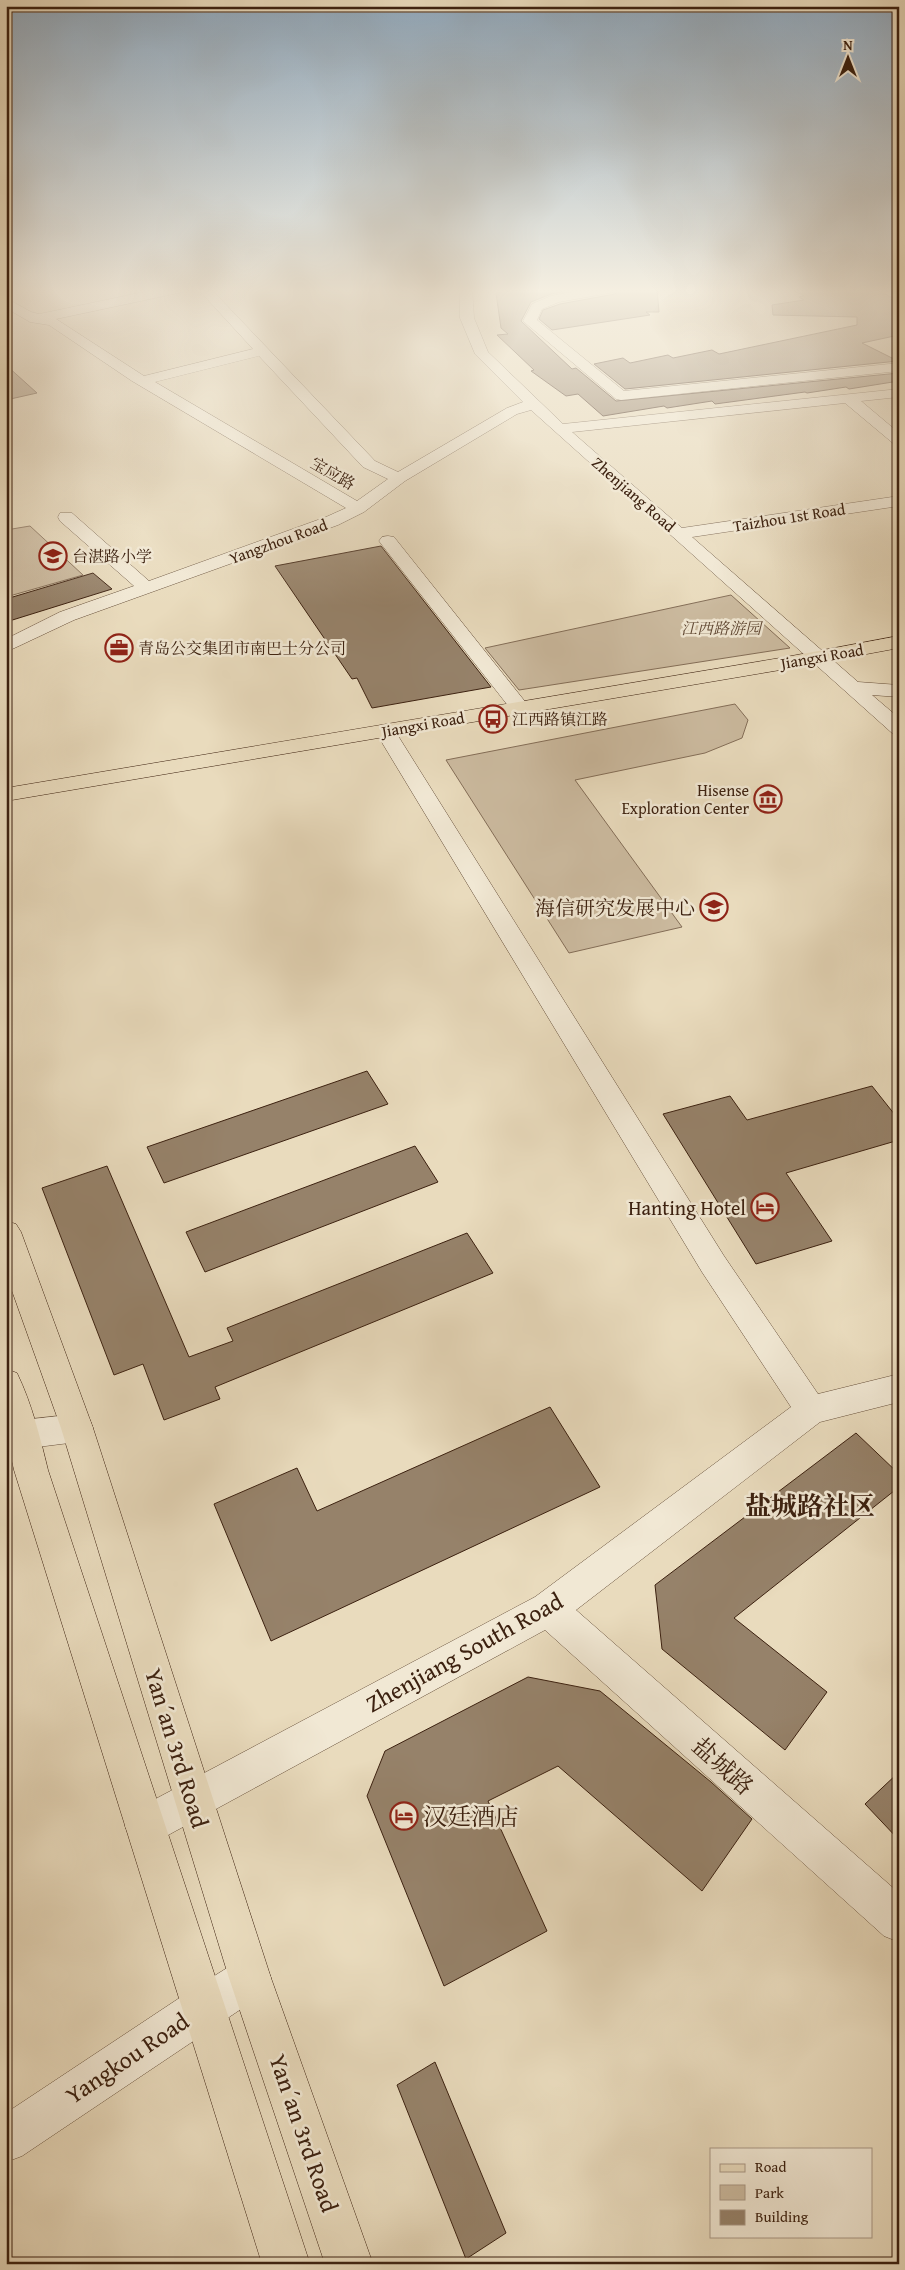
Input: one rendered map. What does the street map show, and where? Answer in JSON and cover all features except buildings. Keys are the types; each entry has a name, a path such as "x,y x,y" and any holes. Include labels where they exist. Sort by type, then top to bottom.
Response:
{"main road":[{"name":"Jiangxi Road","path":"6,795 899,642"},
{"name":"Yan´an 3rd Road","path":"6,1232 77,1428 250,1978 349,2264"},
{"path":"6,1383 15,1436 31,1470 202,2008 286,2264"}],"street":[{"name":"宝应路","path":"163,394 358,508"},
{"path":"303,394 369,464 399,478"},
{"name":"Zhenjiang Road","path":"523,394 559,429 819,657"},
{"path":"618,394 621,396 642,394"},
{"path":"559,429 889,394"},
{"path":"848,398 899,441"},
{"name":"Yangzhou Road","path":"6,646 67,616 332,522 358,508 399,478 512,411 533,404"},
{"path":"891,502 899,516"},
{"name":"Taizhou 1st Road","path":"680,534 891,502"},
{"path":"66,517 147,588"},
{"path":"388,541 520,708"},
{"path":"819,657 899,729"},
{"path":"854,688 899,691"},
{"path":"385,731 713,1264 811,1410"},
{"name":"Zhenjiang South Road","path":"144,1826 548,1609 811,1410 899,1388"},
{"path":"15,1436 77,1428"},
{"name":"盐城路","path":"548,1609 899,1921"},
{"name":"Yangkou Road","path":"6,2140 202,2008 250,1978"}],"green space":[{"path":"30,526 83,575 6,597 6,530"},
{"name":"江西路游园","path":"731,595 790,648 519,690 485,648"},
{"path":"735,704 748,720 742,738 705,753 575,780 682,927 569,953 446,760"}],"place":[{"name":"台湛路小学","path":"53,556"},
{"name":"青岛公交集团市南巴士分公司","path":"119,648"},
{"name":"江西路镇江路","path":"493,719"},
{"name":"Hisense Exploration Center","path":"768,799"},
{"name":"海信研究发展中心","path":"714,907"},
{"name":"Hanting Hotel","path":"765,1207"},
{"name":"汉廷酒店","path":"404,1816"}],"district":[{"name":"盐城路社区","path":"810,1505"}]}
